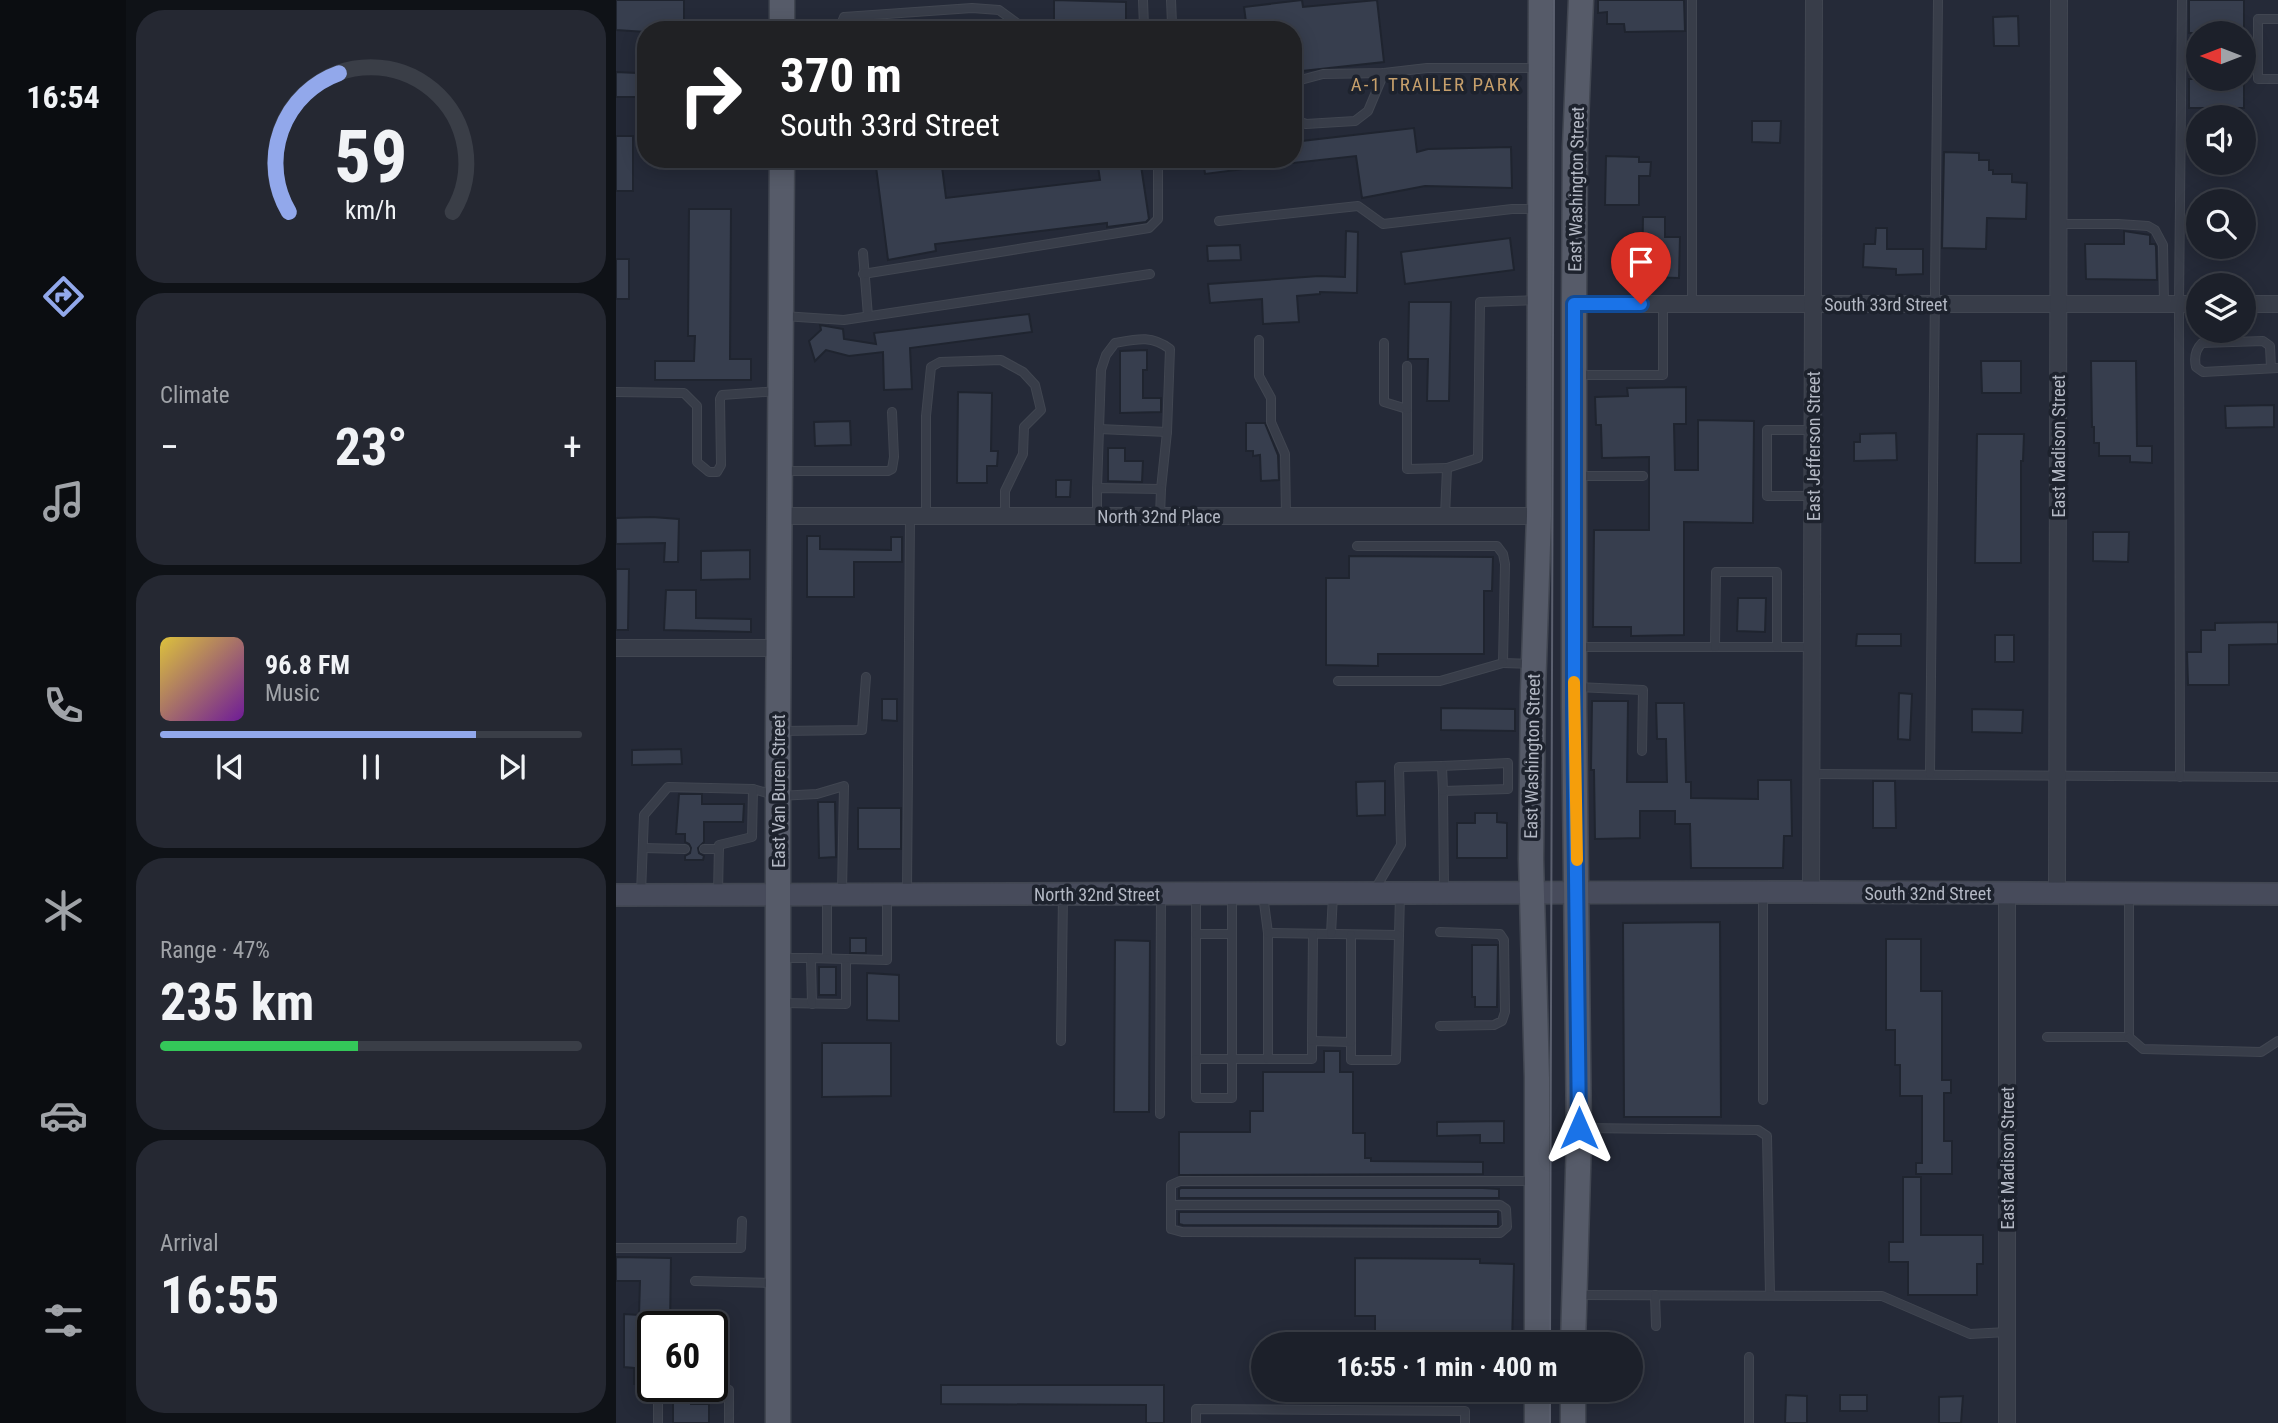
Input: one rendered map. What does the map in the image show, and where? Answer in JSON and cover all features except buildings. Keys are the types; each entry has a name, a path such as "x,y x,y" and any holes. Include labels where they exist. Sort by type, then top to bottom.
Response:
{"main road":[{"path":"782,0 782,21"},
{"name":"East Washington Street","path":"1537,1332 1533,664 1539,516 1541,0"},
{"name":"East Washington Street","path":"1573,1332 1579,1128 1574,687 1574,304 1575,148 1581,0"},
{"name":"East Van Buren Street","path":"778,1423 778,648 782,168"},
{"name":"North 32nd Street","path":"616,895 1578,892"},
{"name":"South 32nd Street","path":"1578,892 2278,894"},
{"path":"1537,1402 1537,1423"},
{"path":"1573,1402 1573,1423"}],"street":[{"name":"East Jefferson Street","path":"1811,892 1814,0"},
{"name":"East Madison Street","path":"2057,893 2059,0"},
{"name":"South 33rd Street","path":"1574,304 2186,304"},
{"path":"2256,304 2278,304"},
{"name":"North 32nd Place","path":"779,516 1539,516"},
{"path":"616,648 778,648"},
{"name":"East Madison Street","path":"2007,893 2007,1423"}],"lane":[{"path":"1143,0 1144,21"},
{"path":"1171,0 1171,21"},
{"path":"1692,0 1692,304"},
{"path":"1930,774 1938,0"},
{"path":"2180,776 2172,304 2182,0"},
{"path":"842,21 844,17 972,8 999,10 1015,21"},
{"path":"2278,19 2258,19 2258,79 2278,79"},
{"path":"1302,80 1323,74 1384,73 1427,68 1541,68"},
{"path":"1302,122 1354,121 1368,111 1384,73"},
{"path":"863,274 1149,228 1158,219 1158,168"},
{"path":"1219,221 1357,206 1383,224 1512,209 1540,209"},
{"path":"2059,225 2118,224 2148,226 2155,230 2163,245 2172,304"},
{"path":"863,253 868,316"},
{"path":"780,315 844,320 1150,274"},
{"path":"1407,366 1407,469 1447,468 1478,458 1480,302 1540,300"},
{"path":"1574,375 1662,375 1663,304"},
{"path":"1097,516 1101,370 1106,355 1115,343 1136,339 1157,340 1170,349 1160,516"},
{"path":"1259,340 1259,376 1271,398 1271,422 1285,454 1286,516"},
{"path":"2263,341 2270,346 2275,368 2203,372 2196,368 2195,356 2202,343 2263,341"},
{"path":"1384,343 1384,402 1407,409"},
{"path":"779,958 887,960 897,895 928,384 931,367 940,362 1001,360 1023,372 1035,385 1041,410 1024,426 1023,454 1005,491 1006,516"},
{"path":"616,392 684,393 698,406 697,462 709,472 717,472 721,465 722,395 780,391"},
{"path":"779,471 892,469 892,412"},
{"path":"1099,429 1167,432"},
{"path":"1813,430 1767,430 1767,496 1813,496"},
{"path":"1445,516 1447,468"},
{"path":"1574,476 1643,476"},
{"path":"1097,488 1161,489"},
{"path":"1357,546 1497,546 1503,554 1505,564 1503,663"},
{"path":"1715,647 1716,572 1777,572 1777,647"},
{"path":"1574,647 1812,647"},
{"path":"1338,681 1440,681 1503,663 1533,664"},
{"path":"778,731 862,730 866,677"},
{"path":"1574,687 1643,690 1642,751"},
{"path":"1371,894 1401,845 1399,766 1508,763 1508,789 1443,790"},
{"path":"1442,766 1444,894"},
{"path":"1812,774 2278,777"},
{"path":"640,895 645,815 668,787 753,789 778,796 817,794 844,786 827,958"},
{"path":"718,895 719,845 752,837 753,789"},
{"path":"643,848 685,849"},
{"path":"704,849 719,849"},
{"path":"1763,892 1763,1100"},
{"path":"2129,893 2129,1037"},
{"path":"1160,1114 1161,894"},
{"path":"1196,894 1196,1098 1231,1098 1231,894"},
{"path":"1262,894 1268,933 1268,1059"},
{"path":"1331,934 1333,894"},
{"path":"1351,934 1351,1060 1396,1060 1400,894"},
{"path":"1061,1041 1063,895"},
{"path":"1440,932 1500,934 1504,940 1505,1012 1502,1020 1494,1025 1440,1026"},
{"path":"1268,933 1399,935"},
{"path":"1196,934 1232,934"},
{"path":"1196,1059 1312,1059 1313,934"},
{"path":"811,958 811,1004"},
{"path":"779,1003 846,1004 846,959"},
{"path":"2047,1037 2129,1037 2143,1049 2261,1052 2278,1041"},
{"path":"1312,1041 1351,1042"},
{"path":"1579,1128 1758,1130 1767,1136 1770,1295"},
{"path":"1171,1205 1500,1205 1506,1209 1507,1227 1500,1233 1182,1232 1171,1229 1171,1205 1171,1185 1181,1181 1537,1181"},
{"path":"616,1248 741,1248 742,1221"},
{"path":"695,1280 779,1283"},
{"path":"1574,1295 1882,1296 1970,1334 2007,1332"},
{"path":"1655,1295 1656,1326"},
{"path":"1749,1357 1749,1423"},
{"path":"729,1390 729,1423"},
{"path":"657,1423 658,1402"},
{"path":"1196,1423 1196,1409 1465,1411 1465,1423"},
{"path":"1421,1411 1421,1423"}],"tram line":[{"path":"1550,1332 1554,0"},
{"path":"1550,1402 1550,1423"}],"slow traffic":[{"path":"1574,682 1577,860"}],"district":[{"name":"A-1 TRAILER PARK","path":"1436,84"}],"route":[{"path":"1579,1128 1574,707 1574,304 1641,304"}]}
